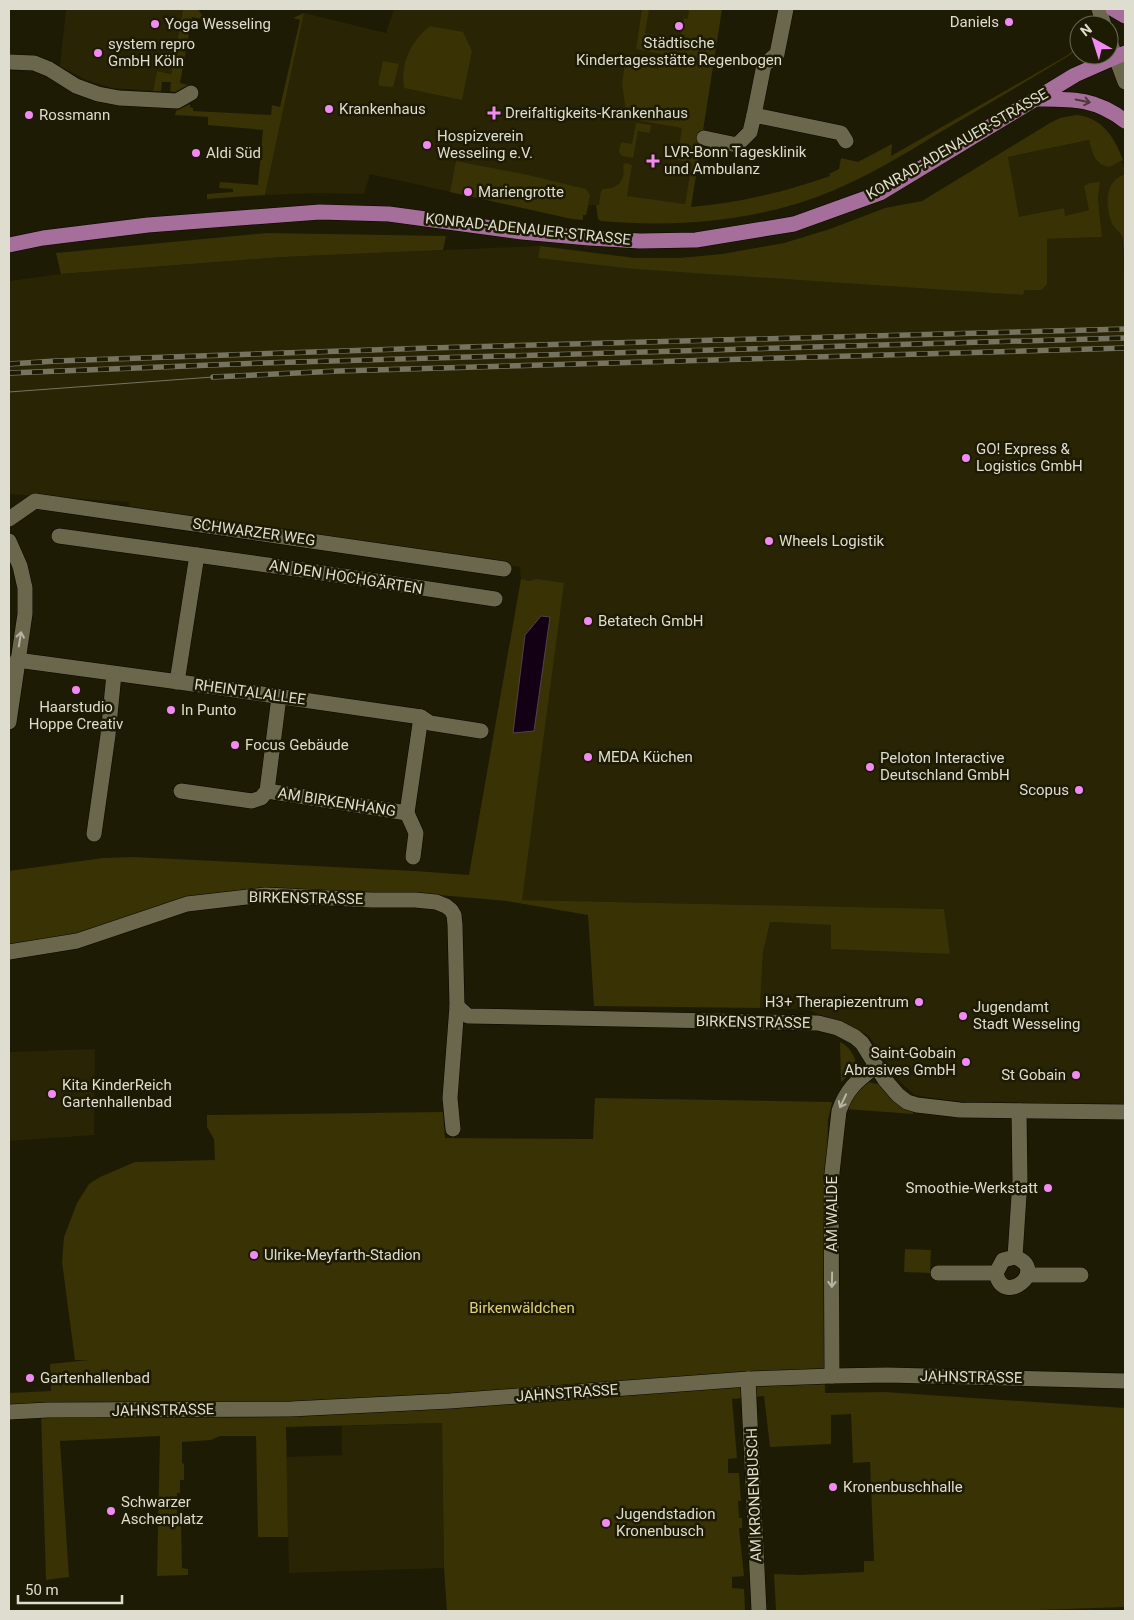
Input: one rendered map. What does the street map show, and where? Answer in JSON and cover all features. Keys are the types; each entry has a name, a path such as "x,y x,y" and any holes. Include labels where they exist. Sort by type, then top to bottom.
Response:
{"main road":[{"path":"1113,9 1125,16"},
{"name":"KONRAD-ADENAUER-STRASSE","path":"9,245 43,238 148,225 328,212 389,214 522,232 640,241 696,240 794,224 880,192 1075,75 1120,55"},
{"path":"1035,99 1072,99 1088,102 1107,108 1125,121"}],"street":[{"path":"704,138 736,145 750,132 764,65 777,54 786,9"},
{"path":"1120,55 1125,82"},
{"path":"9,62 34,63 49,69 76,86 98,94 119,98 177,101 191,94"},
{"path":"754,115 841,133 846,141"},
{"name":"SCHWARZER WEG","path":"9,519 35,501 504,568"},
{"name":"AN DEN HOCHGÄRTEN","path":"59,536 495,599"},
{"path":"9,541 20,566 25,588 25,614 9,722"},
{"path":"177,682 197,556"},
{"name":"RHEINTALALLEE","path":"17,660 421,717 430,723 482,731"},
{"path":"94,834 108,735 114,674"},
{"name":"AM BIRKENHANG","path":"181,791 252,801 261,798 267,791 279,697"},
{"name":"AM BIRKENHANG","path":"413,857 416,833 408,813 421,717"},
{"name":"AM BIRKENHANG","path":"267,791 408,813"},
{"name":"BIRKENSTRASSE","path":"9,952 77,941 187,904 214,900 265,895 436,902 446,906 454,915 457,1006 450,1098 453,1129"},
{"name":"BIRKENSTRASSE","path":"457,1006 468,1016 818,1023 838,1028 855,1037 862,1043 876,1066 898,1094 907,1102 917,1105 960,1110 1125,1112"},
{"name":"AM WALDE","path":"832,1376 831,1182 839,1111 853,1084 876,1066"},
{"path":"1015,1257 1020,1172 1019,1111"},
{"path":"1015,1257 1020,1259 1027,1268 1027,1275 1023,1283 1011,1288 1001,1283 997,1278 996,1272 1003,1260 1015,1257"},
{"path":"938,1273 996,1272"},
{"path":"1027,1275 1081,1275"},
{"name":"JAHNSTRASSE","path":"9,1412 311,1408 450,1401 748,1379 832,1376 1125,1381"},
{"name":"AM KRONENBUSCH","path":"748,1379 759,1611"}],"shaded area":[{"path":"66,9 183,9 171,74 157,71 153,91 112,88 86,80 60,66"},
{"name":"Dreifaltigkeits-Krankenhaus","path":"394,9 722,9 691,207 644,208 589,205 586,215 583,215 583,220 572,219 370,174 364,194 265,195 304,13 386,33"},
{"path":"1089,140 1097,162 1107,167 1122,161 1125,171 1125,174 1121,175 1113,226 1122,237 1125,287 1125,1104 973,1103 915,1095 901,1083 868,1035 809,1010 760,1008 763,952 769,922 832,925 831,949 944,909 521,900 469,875 521,580 520,567 181,520 128,511 129,502 9,494 9,281 61,274 283,257 540,246 538,257 1023,295 1025,290 1042,290 1047,284 1046,239 1102,237 1098,198 1100,182 1090,210 1065,216 1063,208 1019,218 1007,157"},
{"path":"541,616 550,617 534,731 513,733 525,635"},
{"name":"Kita KinderReich Gartenhallenbad","path":"95,1049 94,1135 9,1141 9,1052"},
{"path":"442,1423 444,1568 289,1573 286,1457 342,1455 342,1426"}],"green space":[{"path":"183,9 198,9 203,17 202,19 192,17 180,83 188,85 175,92 170,91 171,82 162,82 161,91 153,91 157,71 171,74"},
{"path":"642,9 649,9 645,33 661,36 661,42 683,46 685,35 681,34 684,18 688,19 689,9 722,9 691,207 744,200 813,182 830,176 829,174 839,169 841,158 858,162 892,144 891,156 1069,54 1069,56 887,164 846,185 805,201 748,216 719,220 660,223 601,221 598,219 596,205 599,205 601,192 603,189 618,185 624,172 623,165 626,163 632,165 627,196 685,204 692,163 677,160 682,128 625,118 622,83 625,64 627,62 658,69 661,54 636,49"},
{"path":"304,13 265,195 207,199 207,194 233,192 233,189 219,188 220,182 258,185 263,130 208,125 208,117 175,115 176,111 190,104 193,111 271,115 272,105 280,107 300,20 293,18"},
{"path":"430,26 463,32 472,51 462,100 404,88 405,61 408,53 417,38"},
{"path":"383,61 399,64 393,87 380,86 378,84"},
{"path":"1076,115 1100,124 1116,144 1123,160 1109,167 1104,166 1094,157 1089,140 1008,157 1019,217 1064,208 1065,216 1089,210 1084,186 1100,182 1098,198 1102,237 1047,239 1047,284 1042,290 1025,290 1023,295 634,269 538,258 540,246 635,258 680,258 722,254 784,243 830,229 885,208 922,201 1050,123 1060,118"},
{"path":"636,123 651,125 650,133 638,131 633,158 622,156 619,152 621,142 632,144"},
{"path":"456,161 586,189 590,195 586,215 583,215 583,220 572,219 450,192"},
{"path":"1125,174 1125,287 1122,236 1112,224 1108,210 1108,195 1113,182"},
{"path":"267,233 446,236 443,250 283,257 61,274 56,253"},
{"path":"521,579 564,583 522,900 944,909 950,954 831,949 831,925 770,922 763,952 760,1008 594,1006 588,915 507,901 428,894 214,899 84,939 9,952 9,871 103,858 133,857 469,875"},
{"path":"840,1042 851,1051 856,1065 851,1073 841,1082"},
{"path":"867,1082 878,1084 888,1093 913,1109 913,1114 845,1109 854,1092"},
{"name":"Birkenwäldchen","path":"595,1098 832,1102 828,1120 825,1393 884,1392 1125,1408 1125,1607 1009,1611 776,1611 774,1574 799,1575 864,1572 864,1561 874,1561 870,1462 853,1463 851,1414 831,1415 831,1444 770,1447 764,1396 732,1399 737,1458 728,1459 728,1473 739,1473 741,1501 738,1501 739,1518 742,1518 742,1528 739,1528 744,1576 732,1577 732,1588 744,1589 745,1611 447,1611 444,1568 442,1423 286,1427 288,1537 258,1537 256,1436 220,1436 211,1440 182,1442 184,1480 180,1480 180,1493 177,1493 177,1523 181,1524 182,1568 188,1569 188,1575 157,1576 160,1436 60,1441 69,1577 46,1580 41,1411 9,1412 9,1393 51,1391 50,1364 89,1360 75,1360 62,1262 64,1237 77,1203 89,1184 100,1177 135,1162 215,1160 214,1139 207,1127 207,1115 443,1112 445,1138 593,1139"},
{"path":"905,1249 931,1250 930,1273 904,1272"}],"tram line":[{"path":"9,392 213,377"}],"railway":[{"path":"9,364 430,348 1125,329"},
{"path":"10,373 263,363 1125,338"},
{"path":"213,377 339,371 1125,348"}],"place":[{"name":"Daniels","path":"1009,22"},
{"name":"Yoga Wesseling","path":"155,24"},
{"name":"Städtische Kindertagesstätte Regenbogen","path":"679,26"},
{"name":"system repro GmbH Köln","path":"98,53"},
{"name":"Krankenhaus","path":"329,109"},
{"name":"Dreifaltigkeits-Krankenhaus","path":"494,113"},
{"name":"Rossmann","path":"29,115"},
{"name":"Hospizverein Wesseling e.V.","path":"427,145"},
{"name":"Aldi Süd","path":"196,153"},
{"name":"LVR-Bonn Tagesklinik und Ambulanz","path":"653,161"},
{"name":"Mariengrotte","path":"468,192"},
{"name":"GO! Express & Logistics GmbH","path":"966,458"},
{"name":"Wheels Logistik","path":"769,541"},
{"name":"Betatech GmbH","path":"588,621"},
{"name":"Haarstudio Hoppe Creativ","path":"76,690"},
{"name":"In Punto","path":"171,710"},
{"name":"Focus Gebäude","path":"235,745"},
{"name":"MEDA Küchen","path":"588,757"},
{"name":"Peloton Interactive Deutschland GmbH","path":"870,767"},
{"name":"Scopus","path":"1079,790"},
{"name":"H3+ Therapiezentrum","path":"919,1002"},
{"name":"Jugendamt Stadt Wesseling","path":"963,1016"},
{"name":"Saint-Gobain Abrasives GmbH","path":"966,1062"},
{"name":"St Gobain","path":"1076,1075"},
{"name":"Kita KinderReich Gartenhallenbad","path":"52,1094"},
{"name":"Smoothie-Werkstatt","path":"1048,1188"},
{"name":"Ulrike-Meyfarth-Stadion","path":"254,1255"},
{"name":"Gartenhallenbad","path":"30,1378"},
{"name":"Kronenbuschhalle","path":"833,1487"},
{"name":"Schwarzer Aschenplatz","path":"111,1511"},
{"name":"Jugendstadion Kronenbusch","path":"606,1523"}]}
